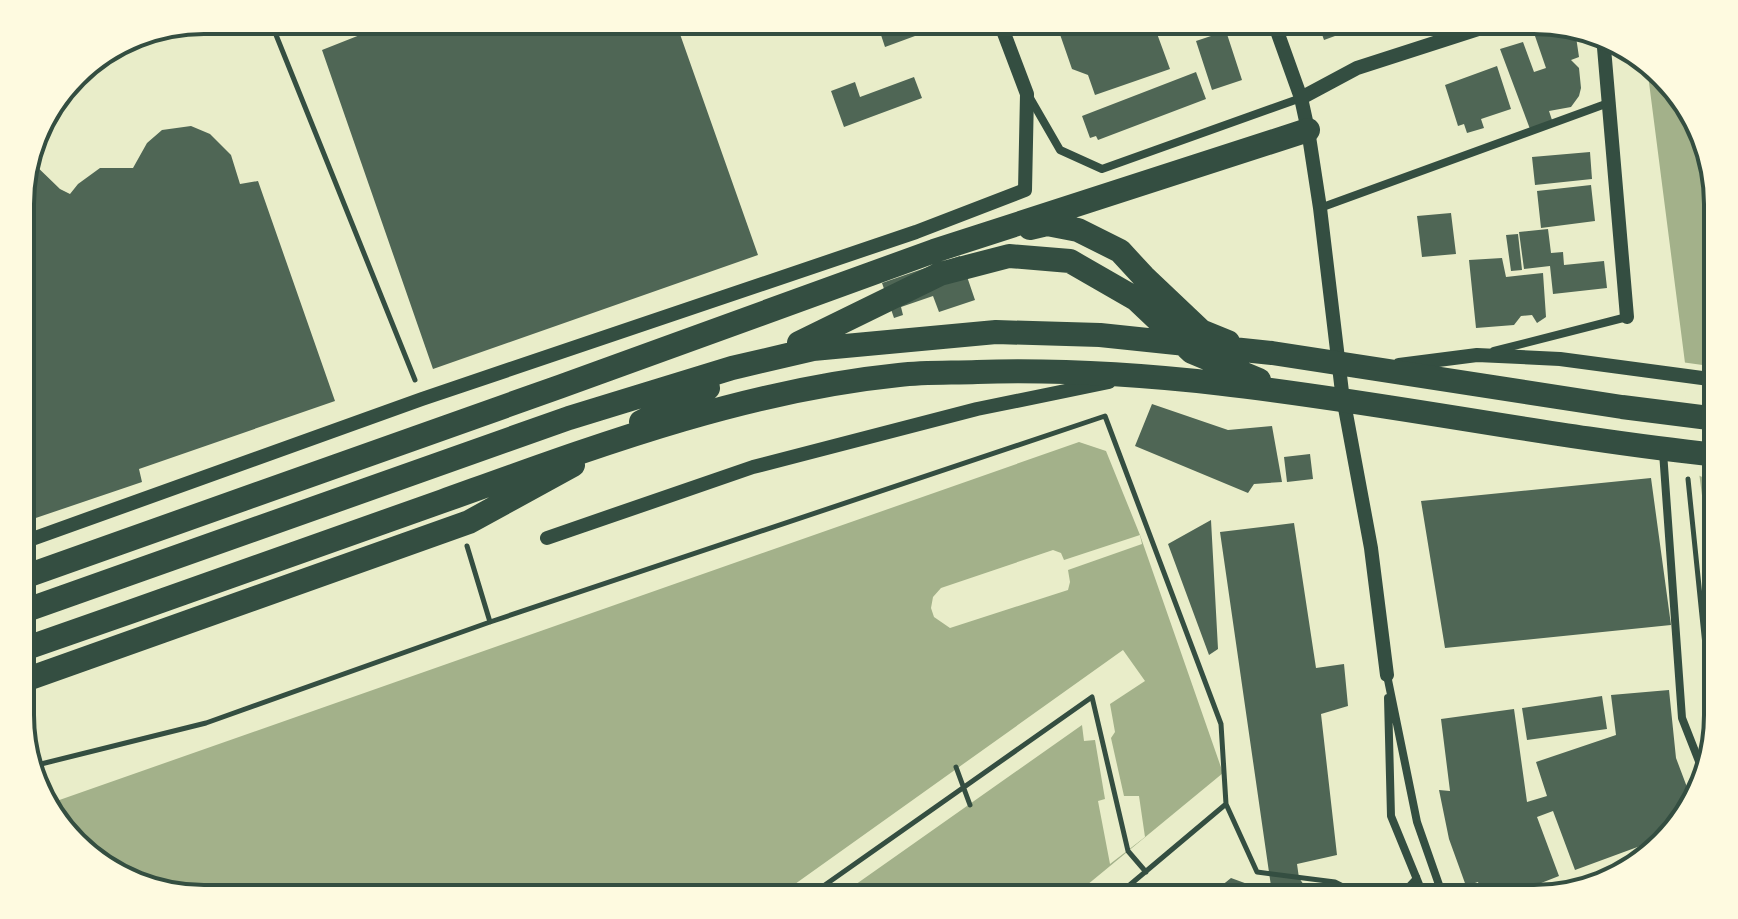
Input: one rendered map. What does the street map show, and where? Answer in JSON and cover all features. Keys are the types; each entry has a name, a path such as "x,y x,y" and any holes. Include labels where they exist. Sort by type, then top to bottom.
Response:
{"highway":[{"path":"34,573 545,393 934,251 1308,130"},
{"path":"934,251 1047,224 1078,230 1120,251 1201,331 1261,357 1341,383"},
{"path":"34,677 469,522 543,483 653,414 940,274 1009,256 1070,261 1136,299 1192,352 1259,380 1341,383"},
{"path":"34,607 569,418 732,368 840,345 996,332 1100,335 1272,353 1704,417"},
{"path":"34,645 580,452 737,404 900,375 999,371 1113,373 1269,388 1704,455"}],"street":[{"path":"1004,34 1027,94 1060,150 1102,169 1301,98 1357,68 1463,34"},
{"path":"1278,34 1301,98 1308,130 1341,383 1371,548 1387,675 1417,822 1439,885"},
{"path":"1341,383 1477,355 1627,317 1605,50"},
{"path":"34,538 422,399 916,232 1025,190 1027,94"},
{"path":"1320,208 1611,102"},
{"path":"1477,355 1560,359 1704,378"},
{"path":"547,538 753,467 977,409 1125,378 1201,377 1341,383 1462,413 1662,440 1704,454"},
{"path":"1662,440 1682,718 1698,759"},
{"path":"1387,675 1391,816 1420,885"}],"lane":[{"path":"1409,885 1417,877"}],"path":[{"path":"276,34 422,399"},
{"path":"42,764 206,723 490,622 1105,416 1221,724 1226,804 1257,872 1341,885"},
{"path":"1688,479 1704,635"},
{"path":"825,885 1092,697 1128,851 1146,872"},
{"path":"956,767 970,805"},
{"path":"1130,885 1226,804"}],"shaded area":[{"path":"1648,78 1681,119 1691,139 1703,182 1704,511"},
{"path":"1079,442 1106,451 1140,535 1223,773 1087,885 182,884 139,872 110,856 84,835 57,801"}],"pier":[{"path":"1681,362 1704,365 1704,478 1695,474"},
{"path":"1140,535 1142,544 1068,570 1068,590 950,628 934,617 931,608 933,597 941,588 1053,550 1061,553 1064,560"},
{"path":"1123,650 1145,681 1110,704 1115,732 1111,738 1124,796 1139,796 1145,837 1110,864 1098,801 1105,799 1095,740 1084,741 1082,725 855,885 794,885"}],"building":[{"path":"362,34 680,34 758,255 433,369 322,50"},
{"path":"881,34 914,34 915,36 885,47"},
{"path":"1060,34 1157,34 1170,69 1095,95 1088,75 1072,69"},
{"path":"1227,34 1242,80 1212,90 1196,41"},
{"path":"1322,34 1340,34 1324,40"},
{"path":"1545,34 1576,40 1579,57 1571,60 1579,68 1581,88 1571,107 1549,111 1552,120 1530,129 1500,49 1523,42 1534,72 1546,68 1535,36"},
{"path":"1497,66 1511,109 1481,119 1484,128 1467,133 1464,124 1458,126 1445,85"},
{"path":"1196,72 1206,99 1098,140 1096,136 1090,138 1082,116"},
{"path":"914,77 922,98 844,127 831,91 855,82 860,97"},
{"path":"191,126 210,134 231,155 240,184 258,181 335,401 139,469 142,482 34,519 34,193 38,168 60,189 70,194 100,168 133,168 147,143 162,130"},
{"path":"1590,152 1592,179 1535,185 1532,157"},
{"path":"1591,185 1595,221 1541,228 1537,191"},
{"path":"1451,213 1456,254 1422,257 1417,216"},
{"path":"1548,229 1551,253 1563,252 1564,265 1604,261 1607,288 1553,294 1550,266 1524,269 1519,232"},
{"path":"1518,234 1522,270 1511,271 1506,235"},
{"path":"960,256 975,300 939,312 933,296 901,307 903,315 894,318 882,283"},
{"path":"1502,258 1506,277 1543,273 1546,317 1537,323 1532,315 1521,316 1514,325 1476,328 1469,260"},
{"path":"1152,404 1228,430 1272,426 1282,482 1254,484 1248,493 1135,446"},
{"path":"1310,454 1313,479 1287,482 1284,457"},
{"path":"1651,478 1671,625 1445,648 1421,501"},
{"path":"1211,520 1218,649 1209,655 1168,544"},
{"path":"1294,523 1316,668 1344,664 1348,706 1321,714 1337,855 1297,864 1299,878 1304,885 1271,885 1220,532"},
{"path":"1669,690 1676,758 1687,787 1662,827 1644,845 1575,870 1553,811 1537,817 1559,876 1536,885 1479,885 1478,882 1466,885 1449,839 1439,790 1450,791 1441,719 1514,709 1527,802 1547,796 1536,762 1616,735 1611,695"},
{"path":"1602,696 1607,729 1527,740 1522,708"},
{"path":"1231,878 1250,885 1222,885"}]}
